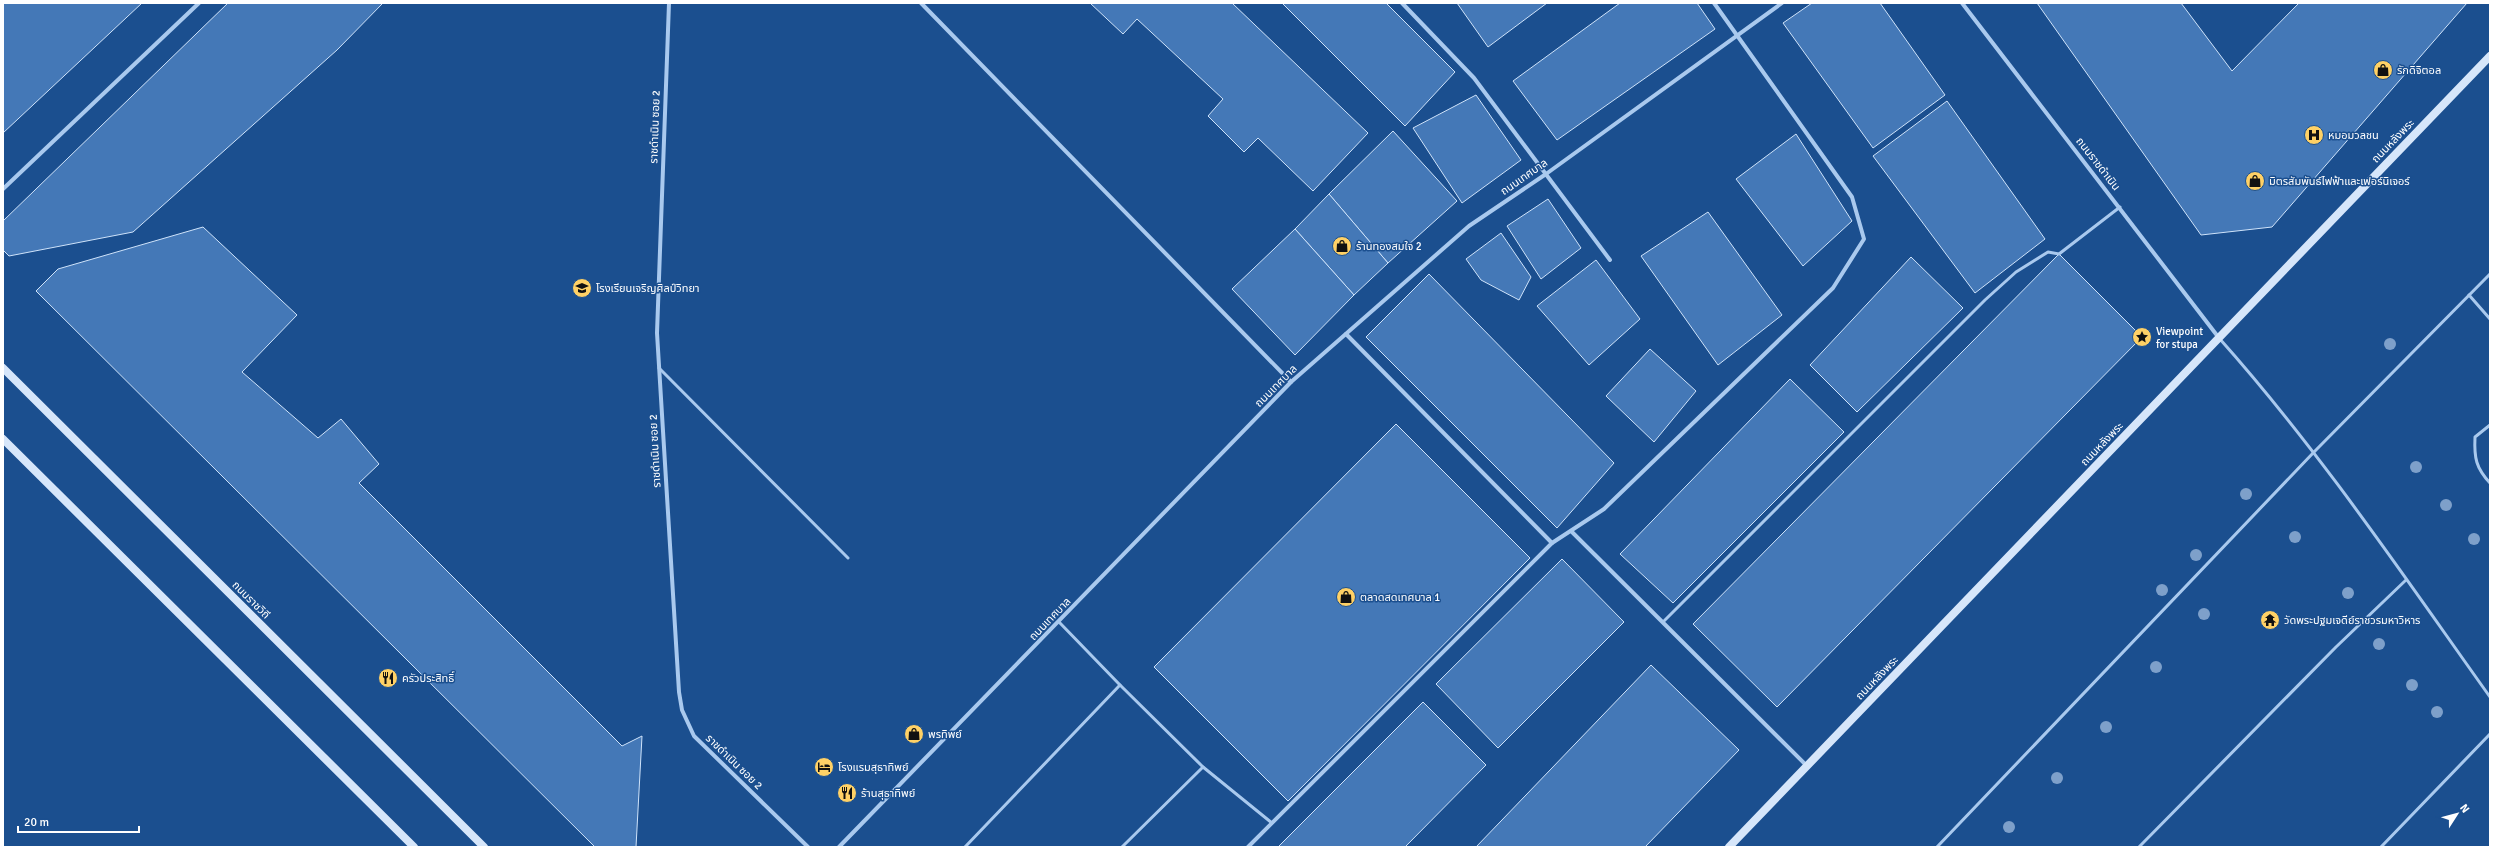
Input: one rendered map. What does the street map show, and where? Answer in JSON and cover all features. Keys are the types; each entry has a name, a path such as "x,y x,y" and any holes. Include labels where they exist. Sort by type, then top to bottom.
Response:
{"main road":[{"name":"ถนนหลังพระ","path":"1729,847 2490,56"},
{"name":"ถนนราชวิถี","path":"4,370 484,847"},
{"path":"3,439 414,847"}],"street":[{"path":"3,189 199,3"},
{"name":"ราชดำเนิน ซอย 2","path":"669,3 657,333 678,692 682,710 694,736 808,847"},
{"path":"921,3 1291,382"},
{"path":"1402,3 1474,78 1610,260"},
{"path":"1248,847 1552,543 1572,532 1604,509 1833,288 1864,239 1852,197 1714,3"},
{"name":"ถนนเทศบาล","path":"839,847 1291,382 1470,226 1546,174 1782,3"},
{"name":"ถนนราชดำเนิน","path":"1962,3 2219,338"},
{"path":"1346,334 1552,543"},
{"path":"1572,532 1808,766"}],"lane":[{"path":"1663,622 1990,296 2016,272 2048,252 2059,254 2120,207"},
{"path":"1937,847 2314,452 2490,274"},
{"path":"2469,295 2490,319"},
{"path":"2219,338 2268,393 2314,452 2490,697"},
{"path":"659,368 848,558"},
{"path":"2490,425 2475,438 2475,453 2479,471 2490,483"},
{"path":"2139,847 2330,653 2406,580"},
{"path":"1059,622 1203,767 1272,823"},
{"path":"965,847 1120,685"},
{"path":"2381,847 2490,734"},
{"path":"1122,847 1203,767"}],"building":[{"path":"3,3 142,3 3,133"},
{"path":"228,3 383,3 337,50 133,232 9,256 3,250 3,221"},
{"path":"1090,3 1232,3 1368,133 1313,191 1258,138 1244,152 1208,116 1223,99 1137,19 1123,34"},
{"path":"1282,3 1386,3 1455,72 1405,126"},
{"path":"1457,3 1547,3 1488,47"},
{"path":"1620,3 1697,3 1715,29 1557,140 1513,81"},
{"path":"1812,3 1880,3 1945,95 1873,148 1783,23"},
{"path":"2037,3 2181,3 2232,71 2299,3 2467,3 2272,227 2201,235"},
{"path":"1476,95 1521,160 1462,203 1413,128"},
{"path":"1947,101 2045,239 1975,293 1873,156"},
{"path":"1393,131 1457,201 1388,263 1329,194"},
{"path":"1796,134 1852,221 1803,266 1736,179"},
{"name":"ร้านทองสมใจ 2","path":"1329,194 1388,263 1354,295 1295,229"},
{"path":"1548,199 1581,248 1541,279 1507,226"},
{"path":"1708,212 1782,315 1718,365 1641,256"},
{"path":"203,227 297,315 242,372 318,438 341,419 379,464 359,483 622,746 642,736 636,847 595,847 36,291 58,269"},
{"path":"1295,229 1354,295 1295,355 1232,289"},
{"path":"1501,233 1531,277 1519,300 1481,280 1466,259"},
{"path":"2059,254 2142,337 1777,707 1693,624"},
{"path":"1911,257 1963,308 1857,412 1810,365"},
{"path":"1596,260 1640,319 1589,365 1537,306"},
{"path":"1429,274 1614,463 1557,528 1366,337"},
{"path":"1650,349 1696,391 1654,442 1606,396"},
{"path":"1790,379 1844,432 1673,603 1620,554"},
{"path":"1396,424 1530,558 1288,801 1154,667"},
{"path":"1562,559 1624,622 1498,748 1436,684"},
{"path":"1651,665 1739,750 1645,847 1476,847"},
{"path":"1423,702 1486,765 1405,847 1278,847"}],"place":[{"name":"รักดิจิตอล","path":"2383,70"},
{"name":"หมอมวลชน","path":"2314,135"},
{"name":"มิตรสัมพันธ์ไฟฟ้าและเฟอร์นิเจอร์","path":"2255,181"},
{"name":"ร้านทองสมใจ 2","path":"1342,246"},
{"name":"โรงเรียนเจริญศิลป์วิทยา","path":"582,288"},
{"name":"Viewpoint for stupa","path":"2142,337"},
{"name":"ตลาดสดเทศบาล 1","path":"1346,597"},
{"name":"วัดพระปฐมเจดีย์ราชวรมหาวิหาร","path":"2270,620"},
{"name":"ครัวประสิทธิ์","path":"388,678"},
{"name":"พรทิพย์","path":"914,734"},
{"name":"โรงแรมสุธาทิพย์","path":"824,767"},
{"name":"ร้านสุธาทิพย์","path":"847,793"}]}
